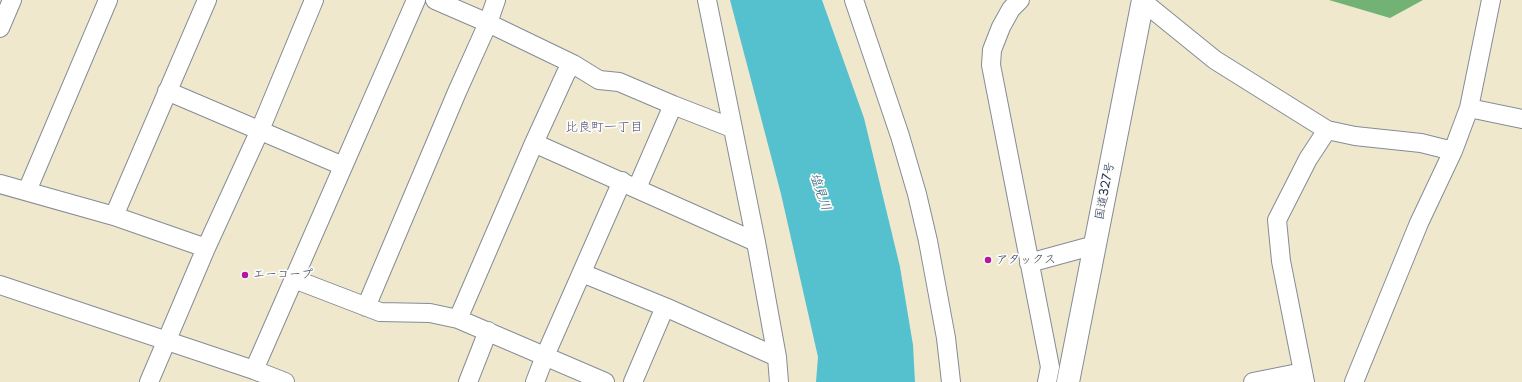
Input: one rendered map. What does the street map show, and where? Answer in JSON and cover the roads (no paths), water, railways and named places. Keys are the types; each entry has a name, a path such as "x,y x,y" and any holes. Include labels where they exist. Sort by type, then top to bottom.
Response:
{"highway":[{"name":"国道327号","path":"1068,382 1142,0"}],"street":[{"path":"0,28 12,0"},
{"path":"27,191 108,0"},
{"path":"114,216 207,0"},
{"path":"149,382 168,341 206,248 260,130 314,0"},
{"path":"254,370 416,0"},
{"path":"435,0 488,23 572,64 599,80 619,82 732,128"},
{"path":"366,307 457,92 488,23 496,0"},
{"path":"707,0 756,242 777,357 779,382"},
{"path":"854,0 900,136 928,240 946,338 951,382"},
{"path":"1020,0 1011,9 1001,27 992,50 991,65 1050,367 1046,382"},
{"path":"1142,0 1215,60 1327,130 1355,136 1421,143 1454,151"},
{"path":"1354,382 1419,223 1454,151 1469,108 1491,0"},
{"path":"458,319 534,143 566,73 572,64"},
{"path":"167,91 344,166"},
{"path":"535,382 582,273 673,105"},
{"path":"1469,108 1522,119"},
{"path":"1254,382 1304,377 1281,261 1277,220 1308,159 1327,130"},
{"path":"534,143 629,184 756,242"},
{"path":"0,184 114,216 206,248"},
{"path":"1029,263 1095,246"},
{"path":"582,273 665,307 777,357"},
{"path":"294,279 380,312 430,313 458,319 605,382"},
{"path":"0,285 254,370 285,382"},
{"path":"633,382 665,307"},
{"path":"468,382 488,332"}],"water":[{"name":"塩見川","path":"730,0 822,0 864,118 900,267 913,345 915,382 816,382 818,357 781,194"}],"place":[{"name":"アタックス","path":"988,260"},
{"name":"エーコープ","path":"245,275"}],"district":[{"name":"比良町一丁目","path":"604,127"}]}
